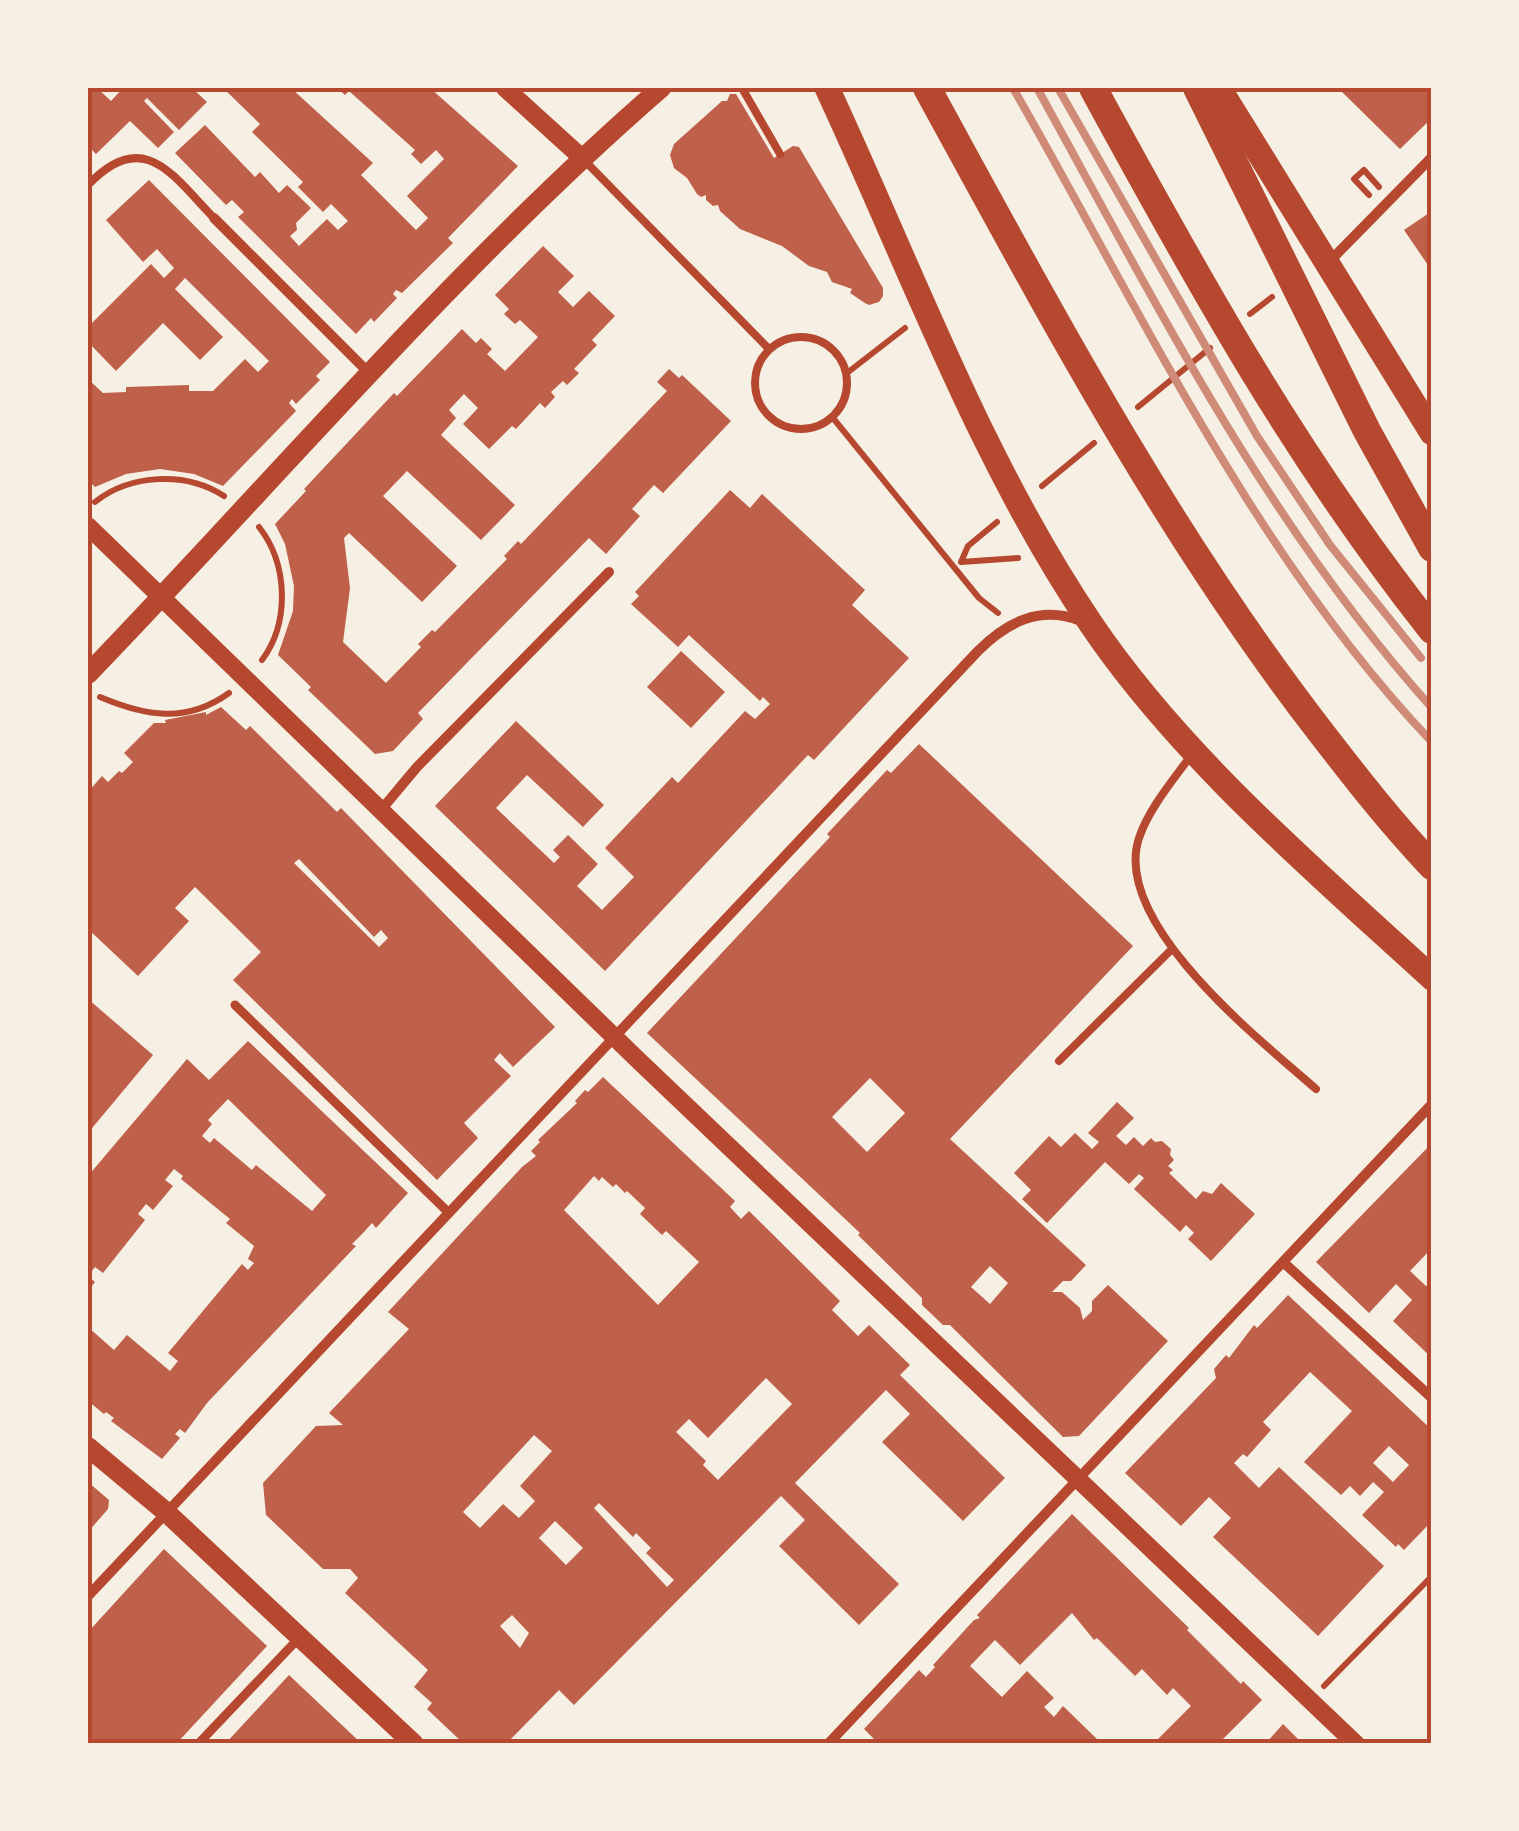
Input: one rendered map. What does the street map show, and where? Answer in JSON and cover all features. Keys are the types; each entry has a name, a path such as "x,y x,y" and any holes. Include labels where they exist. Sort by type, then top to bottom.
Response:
{"highway":[{"path":"927,88 1104,410 1168,514 1294,696 1397,828 1432,866"},
{"path":"1093,88 1246,362 1334,499 1432,630"},
{"path":"1197,88 1367,431 1432,548"}],"main road":[{"path":"88,674 581,157 661,88"},
{"path":"827,88 988,446 1040,545 1092,626 1194,750 1421,959 1432,978"},
{"path":"1219,88 1432,433"},
{"path":"88,1446 166,1512 414,1744"}],"street":[{"path":"505,88 581,157"},
{"path":"1328,262 1432,157"},
{"path":"214,218 370,374"},
{"path":"88,526 614,1037 1356,1744"},
{"path":"382,810 418,767 609,572"},
{"path":"88,1596 978,650 1024,618 1058,615 1092,626"},
{"path":"235,1005 449,1212"},
{"path":"828,1744 1432,1104"},
{"path":"1283,1262 1432,1398"},
{"path":"198,1744 300,1636"}],"lane":[{"path":"742,88 780,154"},
{"path":"581,157 770,350"},
{"path":"88,184 106,165 142,158 157,161 214,218"},
{"path":"799,336 830,346 847,373 848,389 833,418 803,430 773,421 755,394 754,378 760,362 783,340 799,336"},
{"path":"1194,750 1138,838 1135,867 1148,906 1172,949 1199,985 1316,1089"},
{"path":"1059,1060 1172,949"}],"path":[{"path":"1243,320 1274,296"},
{"path":"847,373 905,328 929,316"},
{"path":"1136,408 1212,346"},
{"path":"833,418 979,598 1011,624"},
{"path":"1030,496 1106,433"},
{"path":"88,686 97,696 135,712 175,715 214,704 248,680 270,649 282,612 280,574 267,538 243,508 213,488 178,479 141,481 106,494"},
{"path":"999,521 968,546 960,562 1037,556 1040,545"},
{"path":"1310,1700 1432,1576"}],"building":[{"path":"88,88 97,88 111,101 123,88 192,88 207,102 179,130 147,98 144,101 174,132 158,148 130,121 96,154 88,146"},
{"path":"223,88 291,88 373,163 361,175 416,230 428,218 407,196 444,159 436,150 421,164 411,154 415,150 349,91 345,95 337,88 430,88 518,166 448,238 453,243 402,293 396,290 393,294 397,298 356,334 238,217 244,212 232,200 226,205 175,153 205,125 255,177 260,172 279,193 287,185 311,208 290,236 299,246 327,219 338,230 348,221 331,204 323,212 298,187 303,182 252,132 260,124"},
{"path":"1338,88 1432,88 1432,118 1400,149"},
{"path":"730,94 736,94 774,158 793,146 799,147 883,288 879,302 865,303 850,293 852,289 832,282 827,272 809,266 782,246 740,229 718,205 706,200 706,195 697,194 687,178 674,168 670,155 674,144 722,101 727,101"},
{"path":"149,180 330,362 316,376 320,380 296,404 292,399 289,403 296,411 223,486 194,474 160,469 126,474 95,487 88,480 88,379 103,393 126,392 126,387 189,385 189,391 213,391 245,359 258,372 269,361 185,278 175,289 223,337 200,360 163,323 116,371 88,342 88,327 151,264 164,278 174,268 157,249 143,262 106,220"},
{"path":"1432,211 1432,271 1404,230"},
{"path":"543,246 574,276 558,292 573,307 589,291 615,316 592,340 597,345 574,369 579,373 567,385 563,381 551,392 555,397 545,408 540,403 516,429 512,426 489,449 463,424 478,408 464,394 449,410 456,418 441,435 515,505 481,540 407,471 383,496 457,566 422,602 349,533 344,538 350,588 343,642 386,683 421,647 418,644 432,630 435,632 507,559 504,556 518,541 521,544 667,391 657,382 669,369 679,378 682,375 731,421 663,493 654,485 632,509 640,516 606,554 589,538 418,713 423,719 393,751 375,754 308,690 311,687 278,655 293,611 294,586 285,544 275,524 394,393 397,396 462,329 476,343 481,338 492,349 487,354 505,371 538,337 520,320 515,324 504,314 509,309 495,295"},
{"path":"730,490 750,508 762,494 865,590 852,605 909,658 814,760 808,755 605,971 435,806 516,721 604,805 583,827 527,775 496,808 554,863 560,857 553,850 568,835 598,864 577,886 602,910 634,877 605,848 672,777 678,783 745,711 755,719 770,704 763,697 760,701 689,635 678,647 631,604 639,596 635,592"},
{"path":"681,651 725,692 691,728 647,687"},
{"path":"221,707 246,730 250,726 337,812 341,808 555,1027 513,1067 500,1053 494,1060 511,1076 464,1123 478,1138 437,1180 233,980 261,952 195,887 175,908 189,921 138,976 88,929 88,792 102,776 108,782 133,762 124,753 154,723 206,715","holes":["299,859 374,937 381,930 388,938 379,947 294,863"]},
{"path":"919,744 1133,946 950,1139 1086,1265 1071,1281 1063,1281 1052,1292 1062,1292 1080,1308 1083,1320 1092,1311 1092,1301 1108,1285 1168,1341 1079,1436 1063,1437 950,1325 943,1325 922,1305 922,1298 860,1233 647,1033 830,837 827,834 887,770 891,773","holes":["870,1078 905,1113 867,1152 832,1117","990,1266 1008,1283 990,1304 971,1287"]},
{"path":"88,999 153,1055 88,1133"},
{"path":"248,1041 408,1193 376,1228 372,1223 352,1244 356,1246 207,1403 185,1433 180,1429 175,1434 180,1438 162,1459 88,1401 88,1327 114,1350 127,1335 170,1371 178,1361 168,1353 242,1264 248,1270 254,1263 248,1259 254,1246 174,1169 165,1180 173,1186 153,1210 146,1204 138,1214 145,1220 103,1273 95,1267 88,1276 88,1176 187,1059 209,1080","holes":["228,1099 326,1195 312,1211 256,1165 252,1170 214,1138 210,1143 202,1136 212,1124 208,1120"]},
{"path":"603,1077 735,1201 730,1207 741,1219 749,1211 840,1301 832,1310 858,1336 869,1325 910,1365 900,1375 1005,1478 963,1521 882,1442 910,1414 886,1390 795,1483 899,1584 859,1625 779,1546 805,1520 781,1496 574,1705 559,1690 506,1744 464,1744 427,1709 432,1703 414,1687 428,1670 345,1593 358,1578 350,1569 323,1569 266,1515 263,1483 316,1426 343,1425 329,1413 409,1329 388,1312 536,1156 531,1151 538,1140 577,1103 585,1090 588,1092","holes":["594,1176 599,1181 602,1177 613,1187 616,1184 627,1191 645,1208 640,1214 662,1235 666,1231 699,1262 658,1305 564,1210","766,1378 792,1404 718,1480 703,1465 706,1461 676,1432 689,1419 708,1438","534,1435 552,1451 520,1486 535,1501 519,1518 503,1504 480,1528 463,1512","599,1503 633,1537 636,1533 651,1548 646,1553 674,1580 667,1587 594,1508","555,1521 583,1548 566,1565 539,1538","512,1615 529,1633 520,1648 500,1626"]},
{"path":"1117,1102 1134,1118 1116,1136 1126,1145 1134,1137 1143,1146 1151,1138 1162,1141 1171,1149 1174,1160 1168,1166 1173,1170 1169,1173 1196,1199 1203,1191 1212,1194 1221,1183 1255,1214 1211,1261 1188,1239 1194,1233 1186,1225 1180,1232 1134,1189 1144,1178 1139,1174 1129,1184 1105,1162 1047,1223 1022,1199 1031,1190 1014,1173 1049,1136 1061,1147 1075,1133 1092,1149 1099,1142 1088,1133"},
{"path":"1432,1143 1432,1248 1410,1271 1426,1286 1432,1281 1432,1358 1393,1321 1412,1300 1396,1284 1369,1313 1316,1262"},
{"path":"1288,1295 1432,1430 1432,1521 1404,1550 1362,1515 1384,1492 1373,1482 1360,1496 1350,1486 1341,1495 1304,1462 1352,1411 1310,1372 1263,1422 1271,1430 1247,1457 1243,1454 1234,1463 1259,1488 1279,1467 1384,1566 1318,1636 1213,1537 1231,1518 1209,1497 1181,1526 1125,1473 1216,1378 1214,1369 1226,1355 1229,1358 1254,1325 1257,1328","holes":["1389,1446 1409,1465 1393,1482 1373,1463"]},
{"path":"88,1482 109,1500 108,1509 88,1532"},
{"path":"1072,1514 1241,1684 1243,1681 1262,1700 1218,1744 1153,1744 1191,1706 1173,1688 1167,1695 1142,1669 1135,1676 1097,1638 1094,1640 1072,1613 1020,1665 995,1640 970,1666 1002,1697 1027,1671 1054,1698 1044,1707 1054,1717 1063,1706 1098,1740 1094,1744 879,1744 864,1729 919,1670 926,1677 974,1620 980,1618 977,1615"},
{"path":"164,1549 267,1646 176,1744 88,1744 88,1632"},
{"path":"289,1675 362,1744 225,1744"},
{"path":"1283,1724 1303,1744 1265,1744"}],"railway":[{"path":"1013,88 1154,343 1255,511 1309,592 1368,669 1432,742"},
{"path":"1037,88 1171,330 1265,487 1372,637 1432,708"},
{"path":"1058,88 1257,436 1330,545 1421,658"}]}
